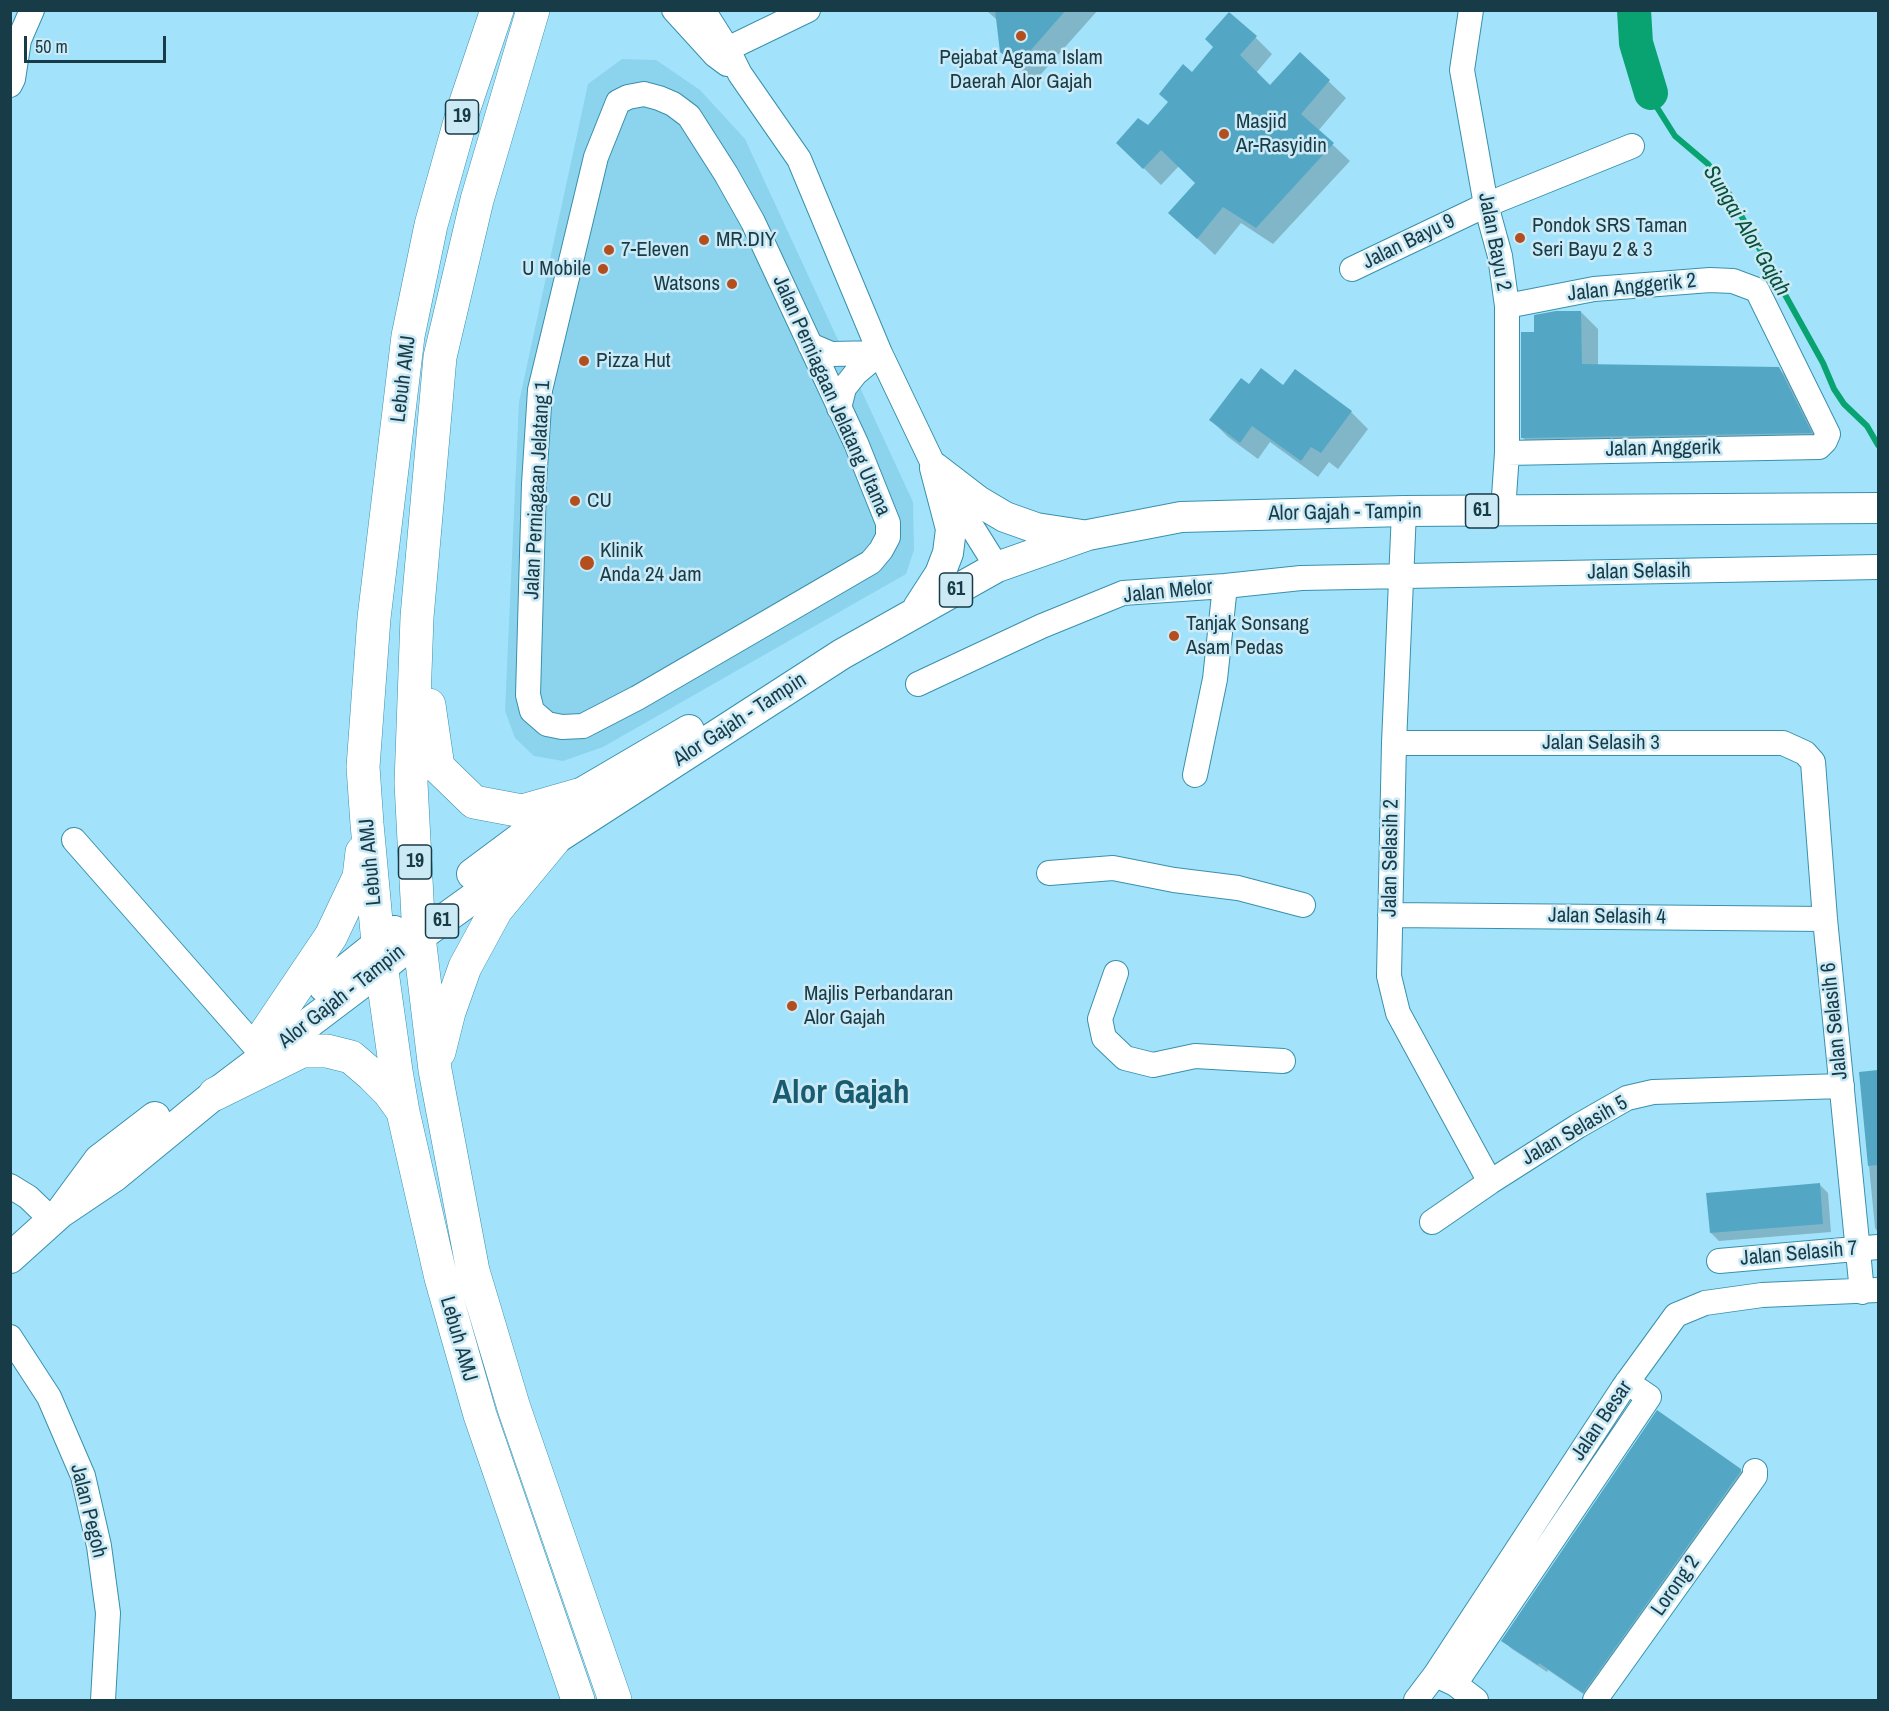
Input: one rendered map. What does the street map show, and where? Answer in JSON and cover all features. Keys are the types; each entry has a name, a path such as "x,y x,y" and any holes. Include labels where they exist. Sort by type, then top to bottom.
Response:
{"highway":[{"path":"463,111 482,10"},
{"name":"Lebuh AMJ","path":"497,10 463,111 431,225 408,336 374,618 363,767 380,955 403,1112 441,1278 480,1415 578,1701"},
{"name":"Lebuh AMJ","path":"533,10 477,200 440,357 417,617 411,783 419,925 435,1070 473,1271 514,1408 615,1701"},
{"path":"417,617 438,767 474,801 522,811 578,795"},
{"path":"260,1039 331,936 359,877 367,824"},
{"path":"435,1070 449,1012 465,967 496,910 554,840"},
{"path":"215,1094 302,1051 327,1051 351,1057 372,1074 403,1112"}],"main road":[{"path":"935,468 978,501 1005,518 1036,528 1088,535"},
{"path":"915,613 940,574 948,553 951,529 935,468"},
{"name":"Alor Gajah - Tampin","path":"419,925 842,654 997,567 1088,535 1181,517 1404,511 1878,508"},
{"name":"Alor Gajah - Tampin","path":"56,1216 115,1176 380,955 578,795 734,703 842,654"},
{"name":"Alor Gajah - Tampin","path":"260,1039 380,955"},
{"name":"61","path":"10,1258 56,1216 99,1160 260,1039"}],"street":[{"path":"10,85 19,40 32,10"},
{"path":"674,10 721,52 740,74 799,159 880,352 935,468 997,567"},
{"path":"703,10 721,52"},
{"name":"Jalan Bayu 2","path":"1471,10 1462,70 1486,205 1500,256 1507,306 1507,453 1503,511"},
{"path":"721,52 805,11"},
{"name":"Jalan Perniagaan Jelatang Utama","path":"547,724 562,727 583,726 637,698 870,562 882,550 888,537 888,523 859,450 753,222 726,174 689,116 673,104 659,98 644,94 638,95"},
{"name":"Jalan Perniagaan Jelatang 1","path":"547,724 532,711 528,695 534,484 540,390 596,157 618,102 628,96 638,95"},
{"name":"Jalan Bayu 9","path":"1352,269 1486,205 1632,146"},
{"name":"Jalan Anggerik 2","path":"1507,306 1594,289 1710,279 1733,281 1757,290 1828,434 1819,447"},
{"path":"810,345 831,354 880,352"},
{"path":"839,408 844,388 856,373 880,352"},
{"name":"Jalan Anggerik","path":"1507,453 1819,447"},
{"name":"Jalan Selasih 2","path":"1404,511 1394,743 1389,976 1398,1013 1490,1182"},
{"name":"Jalan Selasih","path":"1400,577 1878,567"},
{"name":"Jalan Melor","path":"918,684 1042,626 1123,593 1300,578 1400,577"},
{"path":"1195,775 1215,679 1225,586"},
{"name":"Jalan Selasih 3","path":"1394,743 1783,743 1805,753"},
{"name":"Jalan Selasih 6","path":"1805,753 1813,762 1825,919 1842,1086 1868,1248 1870,1291"},
{"path":"74,840 260,1039"},
{"path":"1049,873 1113,868 1174,880 1238,888 1304,905"},
{"name":"Jalan Selasih 4","path":"1390,915 1825,919"},
{"path":"1116,974 1100,1019 1104,1038 1125,1058 1153,1065 1195,1056 1283,1061"},
{"name":"Jalan Selasih 5","path":"1432,1222 1578,1126 1627,1098 1653,1092 1842,1086"},
{"path":"10,1186 56,1216"},
{"name":"Jalan Selasih 7","path":"1719,1261 1868,1248"},
{"name":"Jalan Besar","path":"1416,1701 1445,1679 1627,1382 1676,1315 1705,1303 1762,1295 1870,1291"},
{"name":"Jalan Pegoh","path":"10,1337 49,1397 83,1476 99,1546 108,1613 103,1701"},
{"name":"Lorong 2","path":"1595,1701 1755,1476 1755,1471"},
{"path":"1445,1679 1476,1701"}],"shaded area":[{"path":"622,59 656,60 700,90 745,139 913,502 914,550 906,574 603,747 563,761 534,756 515,738 505,711 519,402 588,84"}],"building":[{"name":"Pejabat Agama Islam Daerah Alor Gajah","path":"995,10 1066,10 1017,66 1000,52"},
{"name":"Masjid Ar-Rasyidin","path":"1229,12 1257,36 1240,55 1270,85 1300,52 1330,80 1301,114 1334,143 1256,228 1223,207 1197,239 1168,213 1195,183 1161,150 1143,169 1116,143 1138,118 1148,125 1168,102 1159,94 1183,64 1192,72 1213,47 1205,39"},
{"path":"1556,311 1581,311 1582,364 1779,367 1812,433 1521,438 1521,332 1534,332 1534,315"},
{"path":"1261,368 1283,385 1295,369 1352,411 1321,453 1311,447 1301,461 1252,426 1240,443 1209,420 1241,378 1249,384"},
{"path":"1878,1070 1878,1165 1868,1166 1859,1072"},
{"path":"1820,1183 1823,1224 1710,1233 1706,1193"},
{"path":"1657,1410 1741,1471 1583,1693 1501,1641"}],"waterway":[{"name":"Sungai Alor Gajah","path":"1634,10 1636,43 1651,93"},
{"name":"Sungai Alor Gajah","path":"1651,93 1675,136 1708,164 1728,192 1823,363 1834,389 1844,404 1867,426 1878,445"}],"place":[{"name":"Pejabat Agama Islam Daerah Alor Gajah","path":"1021,36"},
{"name":"Masjid Ar-Rasyidin","path":"1224,134"},
{"name":"Pondok SRS Taman Seri Bayu 2 & 3","path":"1520,238"},
{"name":"MR.DIY","path":"704,240"},
{"name":"7-Eleven","path":"609,250"},
{"name":"U Mobile","path":"603,269"},
{"name":"Watsons","path":"732,284"},
{"name":"Pizza Hut","path":"584,361"},
{"name":"CU","path":"575,501"},
{"name":"Klinik Anda 24 Jam","path":"587,563"},
{"name":"Tanjak Sonsang Asam Pedas","path":"1174,636"},
{"name":"Majlis Perbandaran Alor Gajah","path":"792,1006"}],"district":[{"name":"Alor Gajah","path":"841,1094"}]}
